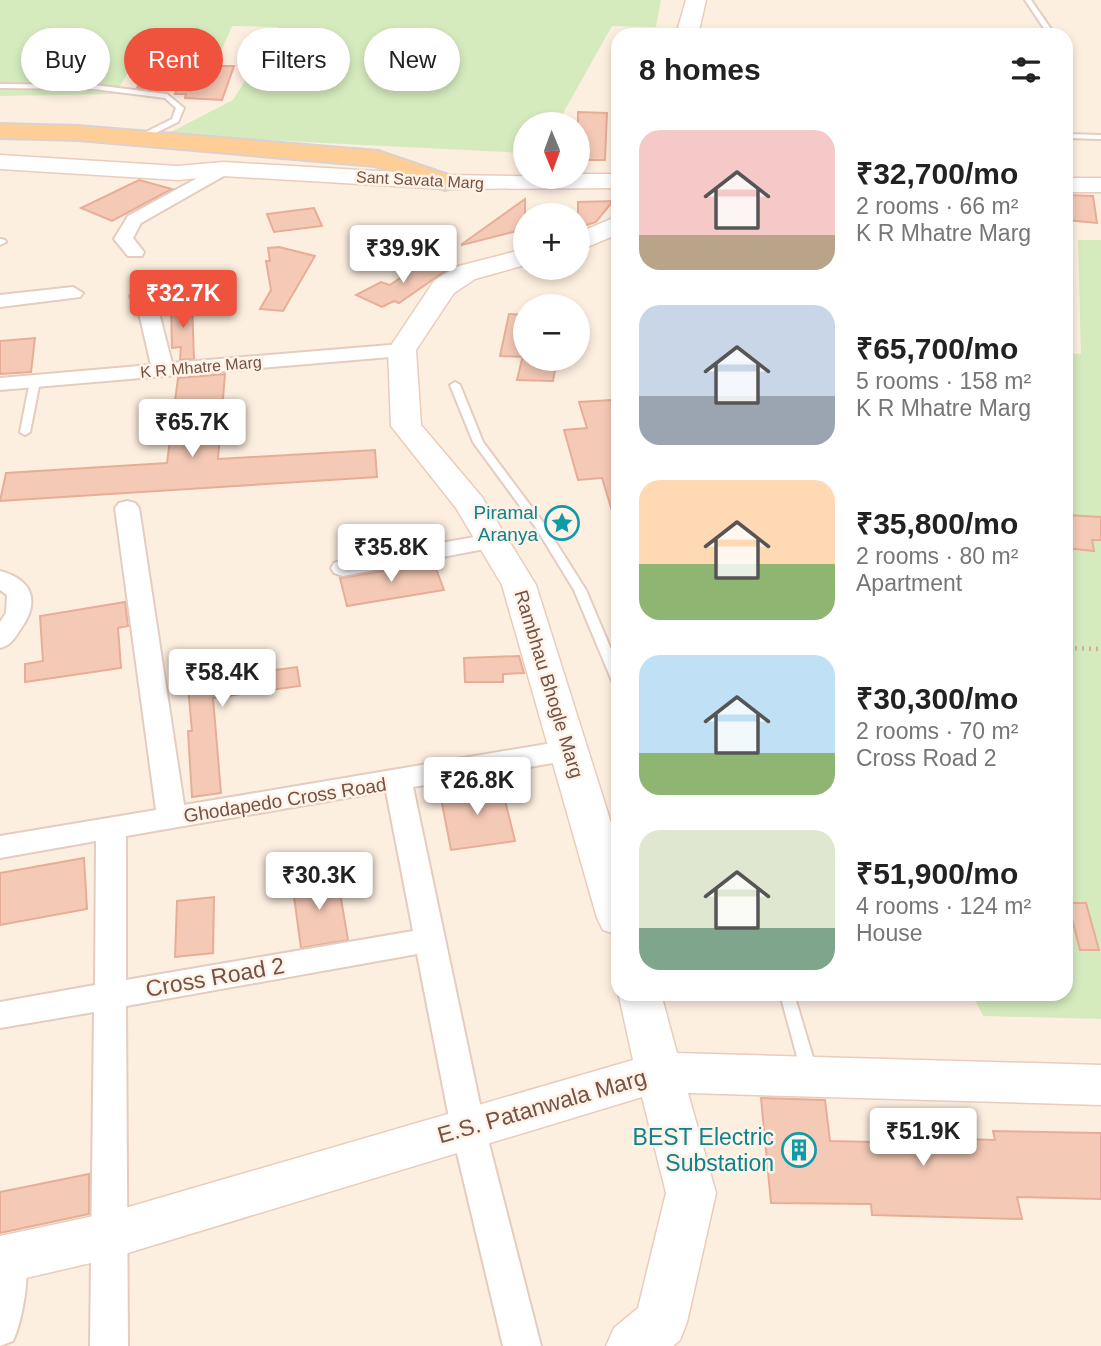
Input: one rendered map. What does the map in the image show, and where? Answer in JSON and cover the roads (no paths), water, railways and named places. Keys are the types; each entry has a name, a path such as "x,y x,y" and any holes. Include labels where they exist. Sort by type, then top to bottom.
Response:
{"main road":[{"path":"0,131 78,133 378,159 445,182"}],"street":[{"path":"690,28 696,0"},
{"name":"Sant Savata Marg","path":"0,150 94,153 184,167"},
{"name":"Sant Savata Marg","path":"0,162 184,167 445,182 611,181"},
{"path":"135,252 123,239 134,220 222,169"},
{"path":"1073,185 1101,186"},
{"path":"590,237 611,227"},
{"path":"402,350 452,279 513,260"},
{"path":"0,301 73,293"},
{"path":"140,296 149,313 163,370"},
{"name":"K R Mhatre Marg","path":"0,384 402,350"},
{"name":"Rambhau Bhogle Marg","path":"402,350 406,426 470,504 519,585 611,894"},
{"path":"128,508 172,818"},
{"path":"343,568 492,541"},
{"path":"0,579 19,592 19,614 0,640"},
{"name":"Ghodapedo Cross Road","path":"0,847 570,750"},
{"path":"398,781 468,1128 522,1346"},
{"path":"109,1346 111,828"},
{"name":"Cross Road 2","path":"0,1015 430,940"},
{"path":"633,1346 661,1322 691,1194 641,1001"},
{"name":"E.S. Patanwala Marg","path":"3,1287 108,1236 661,1072 1101,1085"}],"lane":[{"path":"1028,1 1048,28"},
{"path":"0,86 118,90 167,96 180,108 175,120 141,138"},
{"path":"1073,136 1101,137"},
{"path":"25,432 35,381"},
{"path":"455,385 478,442 541,527 580,590 611,664"},
{"path":"789,1001 811,1076"}],"place":[{"name":"Piramal Aranya","path":"562,523"},
{"name":"BEST Electric Substation","path":"799,1150"}]}
